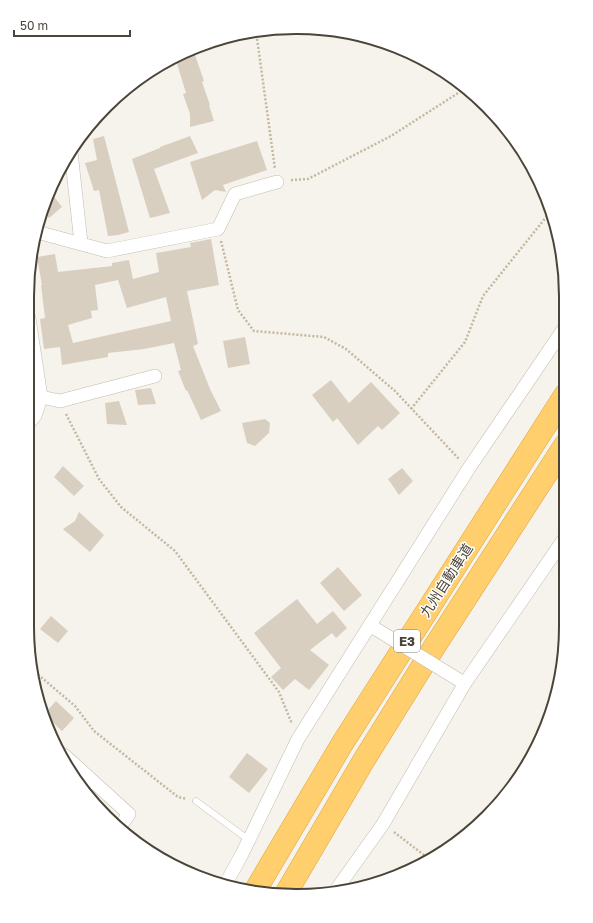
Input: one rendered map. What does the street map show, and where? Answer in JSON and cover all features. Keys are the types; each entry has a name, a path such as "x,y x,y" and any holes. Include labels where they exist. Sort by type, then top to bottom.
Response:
{"highway":[{"name":"九州自動車道","path":"258,886 354,724 559,403"},
{"name":"九州自動車道","path":"289,889 364,760 559,454"}],"street":[{"path":"72,160 81,243"},
{"path":"42,233 107,251 218,229 235,194 277,182"},
{"path":"228,880 249,840 298,739 372,627 469,468 559,336"},
{"path":"34,351 41,397 34,416"},
{"path":"41,397 60,401 155,376"},
{"path":"339,886 383,824 462,681 559,546"},
{"path":"372,627 462,681"},
{"path":"71,762 129,814 122,823"}],"lane":[{"path":"196,801 249,840"}],"path":[{"path":"257,37 277,182 308,179 391,136 460,92"},
{"path":"411,408 466,342 483,296 546,216"},
{"path":"218,229 238,310 254,331 324,337 346,349 395,391 469,468"},
{"path":"60,401 100,479 121,507 175,551 279,692 298,739"},
{"path":"38,675 75,706 94,731 178,797 196,801"},
{"path":"383,824 425,856"}],"building":[{"path":"195,54 204,81 202,82 214,121 190,127 190,114 183,94 186,93 177,63"},
{"path":"104,136 129,232 108,236 99,190 94,191 85,163 97,160 93,139"},
{"path":"190,136 198,153 154,169 170,213 150,218 132,159"},
{"path":"257,141 267,170 223,185 226,192 215,190 202,200 190,162"},
{"path":"54,196 62,207 49,218 47,215"},
{"path":"211,239 219,285 187,291 198,344 193,346 210,389 221,411 201,420 187,390 186,391 178,371 181,370 174,343 144,349 108,353 108,357 62,365 60,347 44,349 40,319 45,318 42,285 37,257 55,254 58,272 112,266 112,263 129,260 133,279 159,272 156,253 191,247 190,243","holes":["118,280 127,308 166,297 171,321 73,343 68,325 92,318 91,311 98,310 95,285"]},
{"path":"245,337 250,364 228,368 223,341"},
{"path":"331,380 349,403 371,382 400,413 382,430 378,426 358,445 337,418 333,422 312,395"},
{"path":"151,388 156,404 138,405 135,390"},
{"path":"119,401 127,425 107,424 105,403"},
{"path":"265,419 270,423 269,433 255,446 247,443 242,423"},
{"path":"63,466 84,486 74,496 54,477"},
{"path":"402,468 413,481 399,495 388,479"},
{"path":"79,512 104,535 90,552 63,529 75,521"},
{"path":"338,567 362,595 344,611 320,583"},
{"path":"297,599 317,624 333,611 347,628 336,638 332,633 310,650 329,665 309,690 295,679 283,690 271,677 281,668 254,633"},
{"path":"51,616 68,631 58,643 40,629"},
{"path":"56,701 74,718 62,731 52,721 48,710"},
{"path":"247,753 268,769 249,793 229,777"}]}
